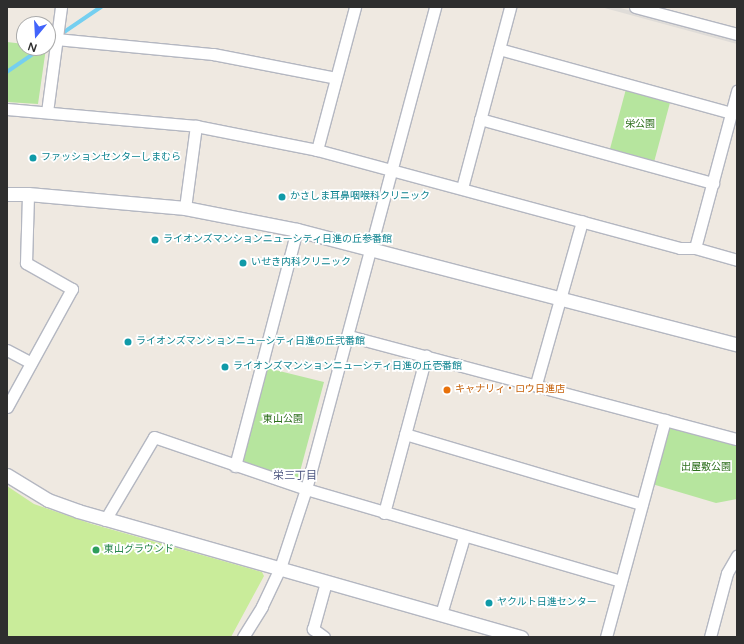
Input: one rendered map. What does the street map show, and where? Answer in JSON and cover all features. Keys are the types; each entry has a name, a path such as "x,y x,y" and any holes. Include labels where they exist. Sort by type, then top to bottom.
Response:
{"street":[{"path":"61,7 56,39 213,54 336,78"},
{"path":"317,150 354,7"},
{"path":"243,637 262,606 280,568 306,489 349,336 370,249 435,7"},
{"path":"462,188 510,7"},
{"path":"635,7 737,34"},
{"path":"499,49 731,113"},
{"path":"47,112 54,56"},
{"path":"695,248 737,91"},
{"path":"7,109 196,126 317,150 680,248 695,248 737,260"},
{"path":"480,119 713,183"},
{"path":"185,208 196,126"},
{"path":"7,194 28,194 185,208 297,230 737,345"},
{"path":"7,407 72,289 26,263 28,194"},
{"path":"536,384 582,221"},
{"path":"235,466 297,230"},
{"path":"349,336 536,384 737,439"},
{"path":"7,350 31,363"},
{"path":"384,513 426,356"},
{"path":"606,637 665,420"},
{"path":"405,434 642,504"},
{"path":"105,520 154,437 235,466 306,489 621,581"},
{"path":"7,475 48,500 105,520 521,637"},
{"path":"441,614 464,536"},
{"path":"710,637 727,573 737,556"},
{"path":"324,637 313,629 326,582"}],"green space":[{"path":"7,42 16,43 16,56 45,56 38,104 7,102"},
{"name":"栄公園","path":"626,89 670,101 654,161 610,149"},
{"name":"東山公園","path":"267,368 324,382 298,479 293,480 247,465 242,458"},
{"name":"出屋敷公園","path":"671,427 737,445 737,499 716,503 652,484 668,430"},
{"name":"東山グラウンド","path":"7,486 34,504 92,524 262,572 264,576 231,637 7,637"}],"shaded area":[{"path":"601,7 617,7 737,40 737,44"}],"waterway":[{"path":"60,35 101,7"},
{"path":"7,72 30,56"}],"place":[{"name":"ファッションセンターしまむら","path":"33,158"},
{"name":"かさしま耳鼻咽喉科クリニック","path":"282,197"},
{"name":"ライオンズマンションニューシティ日進の丘参番館","path":"155,240"},
{"name":"いせき内科クリニック","path":"243,263"},
{"name":"ライオンズマンションニューシティ日進の丘弐番館","path":"128,342"},
{"name":"ライオンズマンションニューシティ日進の丘壱番館","path":"225,367"},
{"name":"キャナリィ・ロウ日進店","path":"447,390"},
{"name":"東山グラウンド","path":"96,550"},
{"name":"ヤクルト日進センター","path":"489,603"}],"district":[{"name":"栄三丁目","path":"295,476"}]}
